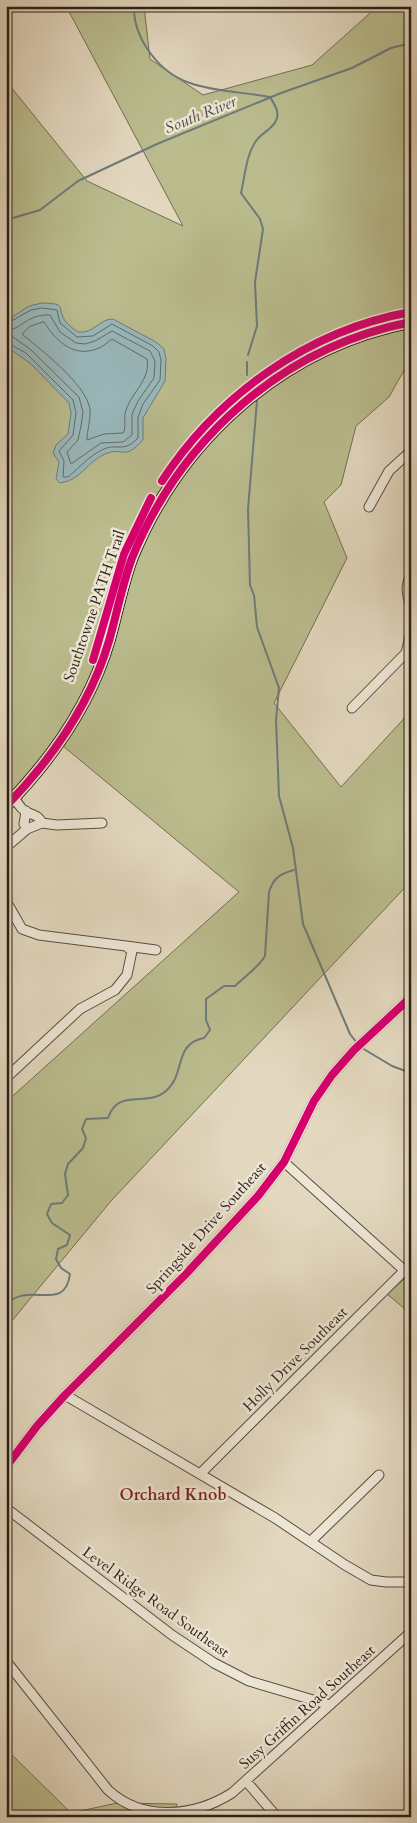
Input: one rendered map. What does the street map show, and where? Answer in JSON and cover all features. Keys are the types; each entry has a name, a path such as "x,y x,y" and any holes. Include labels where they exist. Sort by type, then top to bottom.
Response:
{"main road":[{"path":"10,802 36,774 81,709 108,642 131,560 141,536 173,479 193,453 242,403 274,378 306,358 352,337 381,328 411,322"}],"street":[{"path":"369,507 389,471 411,451"},
{"path":"411,576 408,580 407,596 411,605"},
{"path":"352,708 406,653 411,632"},
{"path":"10,802 32,813 42,823"},
{"path":"26,811 24,824 27,830"},
{"path":"6,847 27,830 42,823 57,825 102,823"},
{"path":"6,901 22,929 39,935 156,950"},
{"path":"6,1078 80,1008 115,990 128,975 132,952 126,946"},
{"name":"Springside Drive Southeast","path":"6,1466 37,1426 65,1395 224,1234 258,1196 284,1162 314,1101 332,1075 354,1050 411,998"},
{"path":"284,1162 407,1267"},
{"name":"Holly Drive Southeast","path":"200,1474 407,1267"},
{"path":"65,1395 311,1541 345,1566 372,1580 411,1582"},
{"path":"311,1541 379,1475"},
{"name":"Level Ridge Road Southeast","path":"6,1508 172,1635 214,1663 249,1681 330,1705"},
{"name":"Susy Griffin Road Southeast","path":"6,1661 108,1790 120,1800 138,1808 158,1812 179,1812 201,1808 220,1801 246,1781 411,1632"},
{"path":"246,1781 277,1817"}],"green space":[{"path":"66,6 144,6 150,59 203,95 312,65 378,6 411,6 411,358 389,397 356,426 341,485 324,502 347,558 274,703 341,787 411,711 411,881 111,1201 6,1328 6,1102 239,892 63,746 6,809 6,81 87,181 183,226"},
{"path":"411,1273 411,1314 387,1294"},
{"path":"6,1749 71,1813 117,1803 177,1804 172,1817 6,1817"}],"water":[{"path":"42,303 58,305 65,321 78,332 88,331 104,321 113,319 156,342 164,349 166,359 165,381 143,418 143,440 127,452 111,452 99,457 73,479 60,483 56,479 59,462 53,453 56,445 68,434 71,413 69,403 31,364 6,346 6,321 29,306"}],"waterway":[{"path":"134,6 135,18 143,42 158,63 168,71 179,78 200,86 270,97 277,110 275,122 259,138 250,153 241,193 260,219 263,229 255,282 257,326 248,355"},
{"name":"South River","path":"6,220 40,210 78,181 157,144 281,93 352,68 391,48 411,43"},
{"path":"247,362 247,375"},
{"path":"257,401 248,509 250,585 254,595 257,627 279,688 276,720 279,796 293,848 303,924 350,1034 357,1043"},
{"path":"6,1305 15,1298 24,1295 53,1295 61,1292 67,1286 70,1274 61,1268 56,1259 58,1249 67,1245 70,1235 52,1223 47,1214 51,1204 62,1203 68,1195 65,1174 68,1164 83,1148 86,1138 82,1129 86,1119 108,1118 119,1103 126,1100 158,1096 172,1084 188,1046 194,1041 204,1038 210,1030 206,1020 206,999 224,986 235,986 265,956 269,892 278,877 294,870"},
{"path":"362,1048 392,1066 411,1073"}],"cycle path":[{"path":"162,481 210,421 238,394 269,371 302,351 337,334 373,321 411,312"},
{"path":"6,806 54,750 80,709 101,665 132,558 153,514 178,474 208,437 242,404 279,376 320,353 364,334 411,322"},
{"name":"Southtowne PATH Trail","path":"93,660 124,554 151,498"},
{"path":"6,1467 37,1426 65,1395 185,1275 258,1196 284,1162 314,1101 332,1075 354,1050 411,997"}],"district":[{"name":"Orchard Knob","path":"173,1494"}]}
